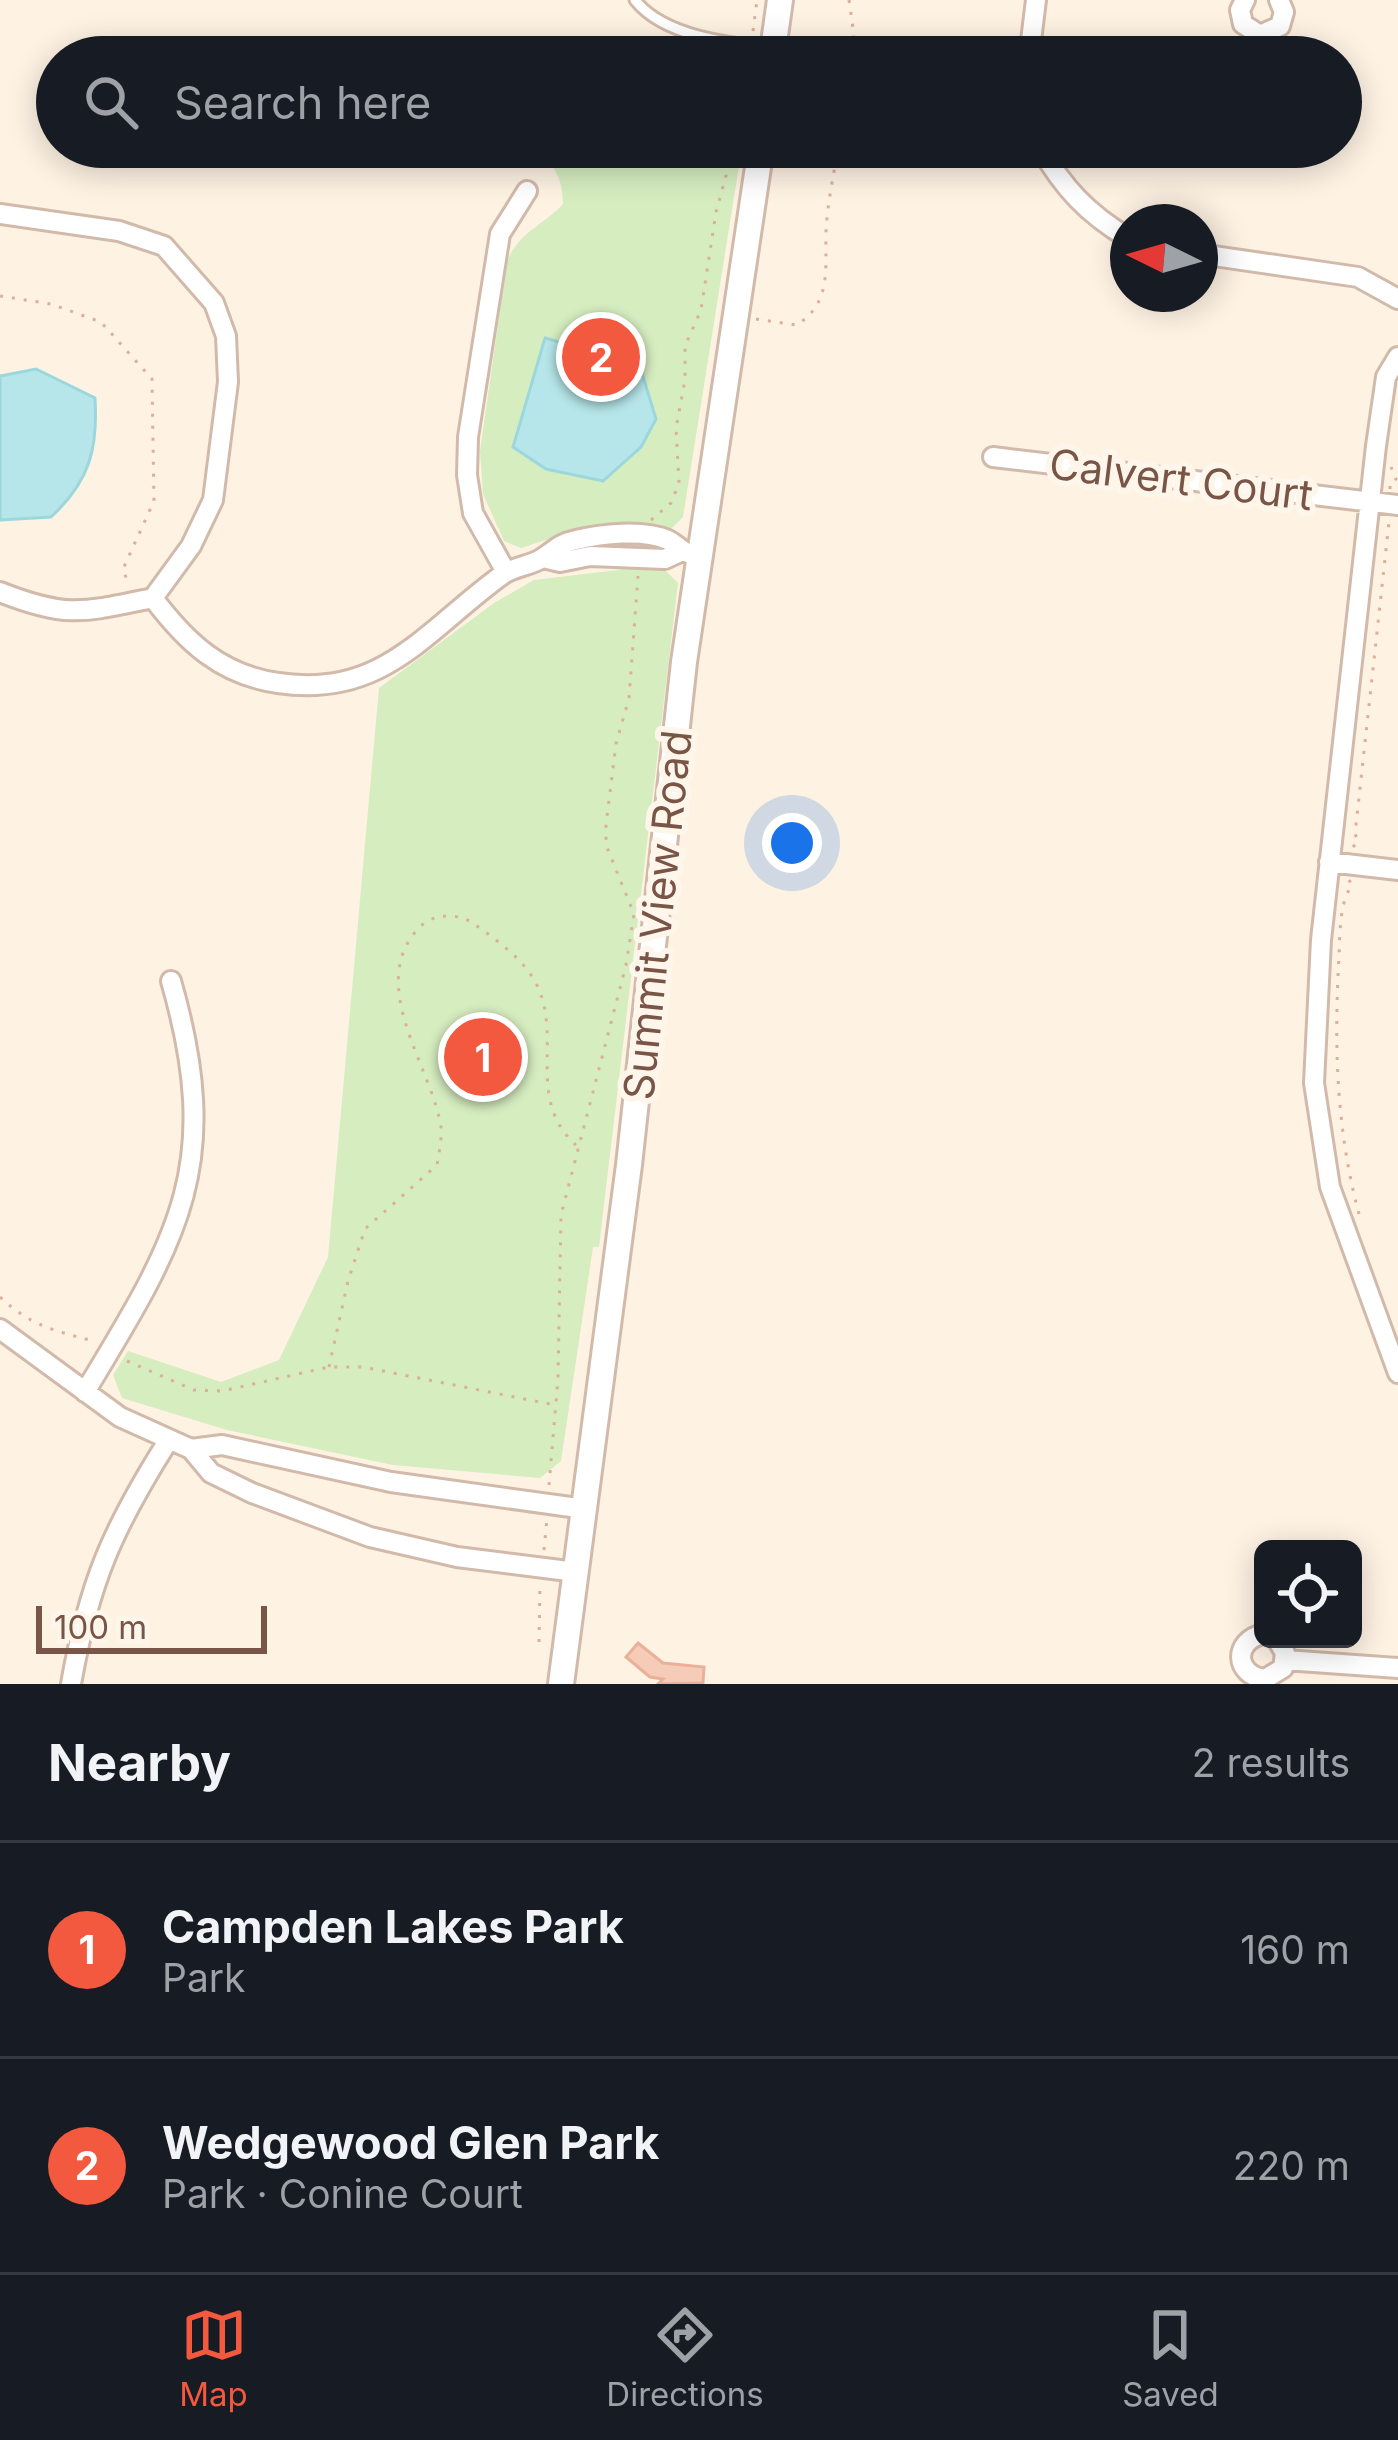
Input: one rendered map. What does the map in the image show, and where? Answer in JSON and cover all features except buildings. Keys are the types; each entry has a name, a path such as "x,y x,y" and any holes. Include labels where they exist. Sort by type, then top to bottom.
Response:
{"street":[{"path":"769,36 780,0"},
{"path":"1032,36 1036,0"},
{"path":"1245,0 1240,10 1243,24 1260,34 1280,26 1284,12 1279,0"},
{"name":"Summit View Road","path":"561,1684 629,1165 690,554 757,168"},
{"path":"1052,168 1081,207 1110,226"},
{"path":"506,572 473,513 468,437 500,234 527,191"},
{"path":"0,214 119,231 164,247 214,303 226,336 228,382 212,500 191,546 143,600 87,613 33,605 0,592"},
{"path":"1218,257 1358,277 1398,299"},
{"path":"1398,357 1386,377 1370,502 1321,940 1314,1083 1330,1187 1398,1373"},
{"name":"Calvert Court","path":"993,457 1398,505"},
{"path":"143,600 218,664 258,680 328,686 369,675 407,654 506,572 543,558 554,546 578,539 645,536 670,541 690,554"},
{"path":"543,558 560,562 590,556 665,560 690,554"},
{"path":"1329,862 1398,870"},
{"path":"85,1392 159,1266 189,1182 194,1081 171,981"},
{"path":"0,1329 120,1417 191,1449 222,1444 391,1482 584,1509"},
{"path":"71,1684 96,1576 126,1509 168,1441"},
{"path":"191,1449 212,1473 232,1483 370,1537 457,1557 576,1572"},
{"path":"1254,1639 1244,1644 1240,1658 1245,1672 1257,1679 1272,1678 1286,1660"},
{"path":"1280,1648 1286,1660"},
{"path":"1286,1660 1398,1668"}],"lane":[{"path":"635,0 658,23 710,36"}],"path":[{"path":"757,0 763,36"},
{"path":"849,0 854,36"},
{"path":"645,536 653,516 675,497 679,483 676,428 685,380 685,346 700,310 728,168"},
{"path":"750,318 797,325 819,306 835,168"},
{"path":"0,296 51,304 101,322 152,379 154,501 123,569 143,600"},
{"path":"539,1642 557,1405 561,1215 622,982 634,914 606,845 606,825 616,744 629,698 641,557"},
{"path":"329,1367 365,1228 437,1165 440,1126 406,1021 399,983 407,942 421,925 434,917 466,919 531,974 546,1021 548,1104 558,1129 578,1146"},
{"path":"0,1297 23,1318 59,1334 91,1340 194,1390 223,1391 329,1367 363,1367 557,1405"}],"green space":[{"path":"739,168 683,517 668,532 589,526 521,548 504,541 483,494 480,451 507,262 524,236 563,204 555,170"},
{"path":"660,565 678,583 599,1247 593,1247 561,1461 540,1478 393,1465 227,1430 122,1398 113,1375 128,1351 221,1382 279,1360 328,1257 379,688 494,603 534,580"}],"water":[{"path":"545,338 642,373 656,419 641,447 603,481 546,469 513,447"},
{"path":"36,369 95,398 93,448 83,477 51,517 0,520 0,376"}],"place":[{"name":"Wedgewood Glen Park","path":"601,357"},
{"name":"Campden Lakes Park","path":"483,1057"}]}
